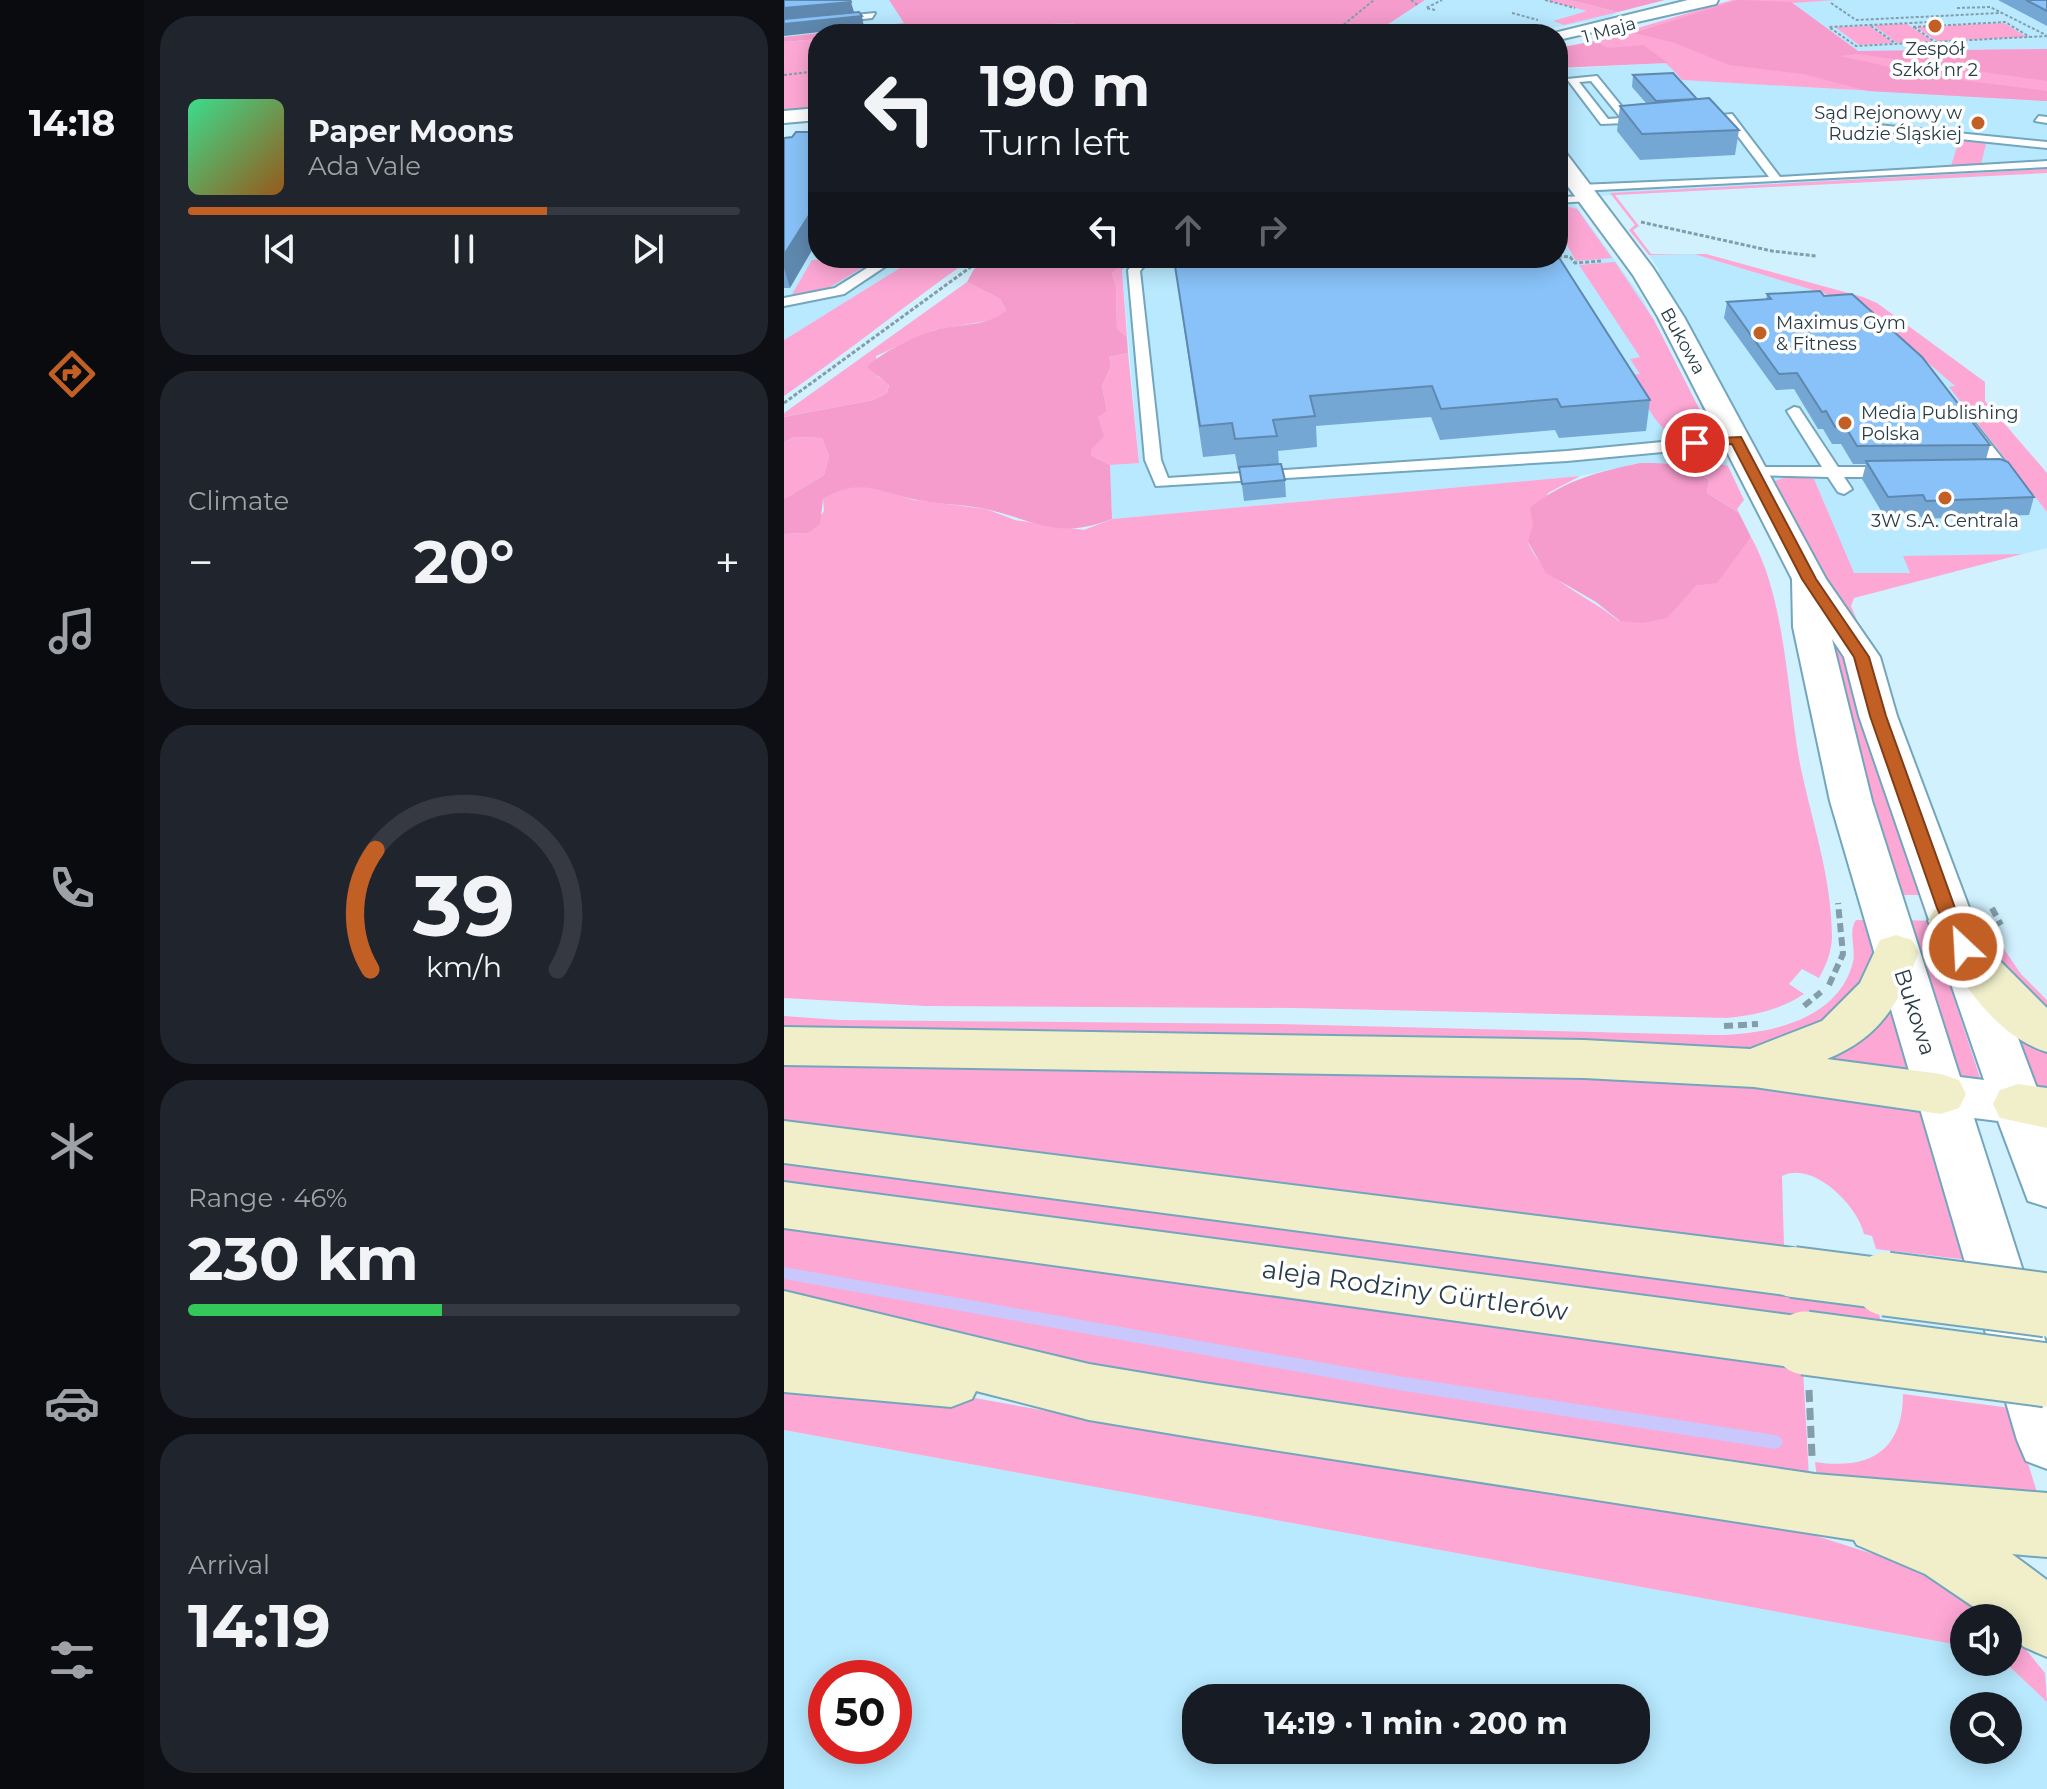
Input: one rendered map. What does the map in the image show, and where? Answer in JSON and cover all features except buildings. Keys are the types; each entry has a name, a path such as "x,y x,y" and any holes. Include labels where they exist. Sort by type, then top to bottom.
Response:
{"main road":[{"path":"1950,921 1963,947 1996,990 2047,1034"},
{"path":"784,1046 1568,1058 1758,1046 1839,1034 1879,993 1896,952"},
{"path":"1758,1046 1941,1094"},
{"path":"784,1142 2047,1305"},
{"name":"aleja Rodziny Gürtlerów","path":"784,1205 1807,1365 2047,1375"},
{"path":"784,1317 1089,1392"},
{"path":"784,1365 1089,1392 1814,1488 2047,1525"},
{"path":"1814,1488 1944,1550 2013,1593 2047,1624"}],"street":[{"name":"1 Maja","path":"1568,40 1710,0"},
{"name":"1 Maja","path":"1568,33 1660,14"},
{"path":"784,117 808,115"},
{"name":"Bukowa","path":"1573,194 1649,280 1809,579 1862,657 1878,716 1950,921 2033,1106 2047,1185"},
{"name":"Bukowa","path":"1809,579 1811,627 1851,801 2047,1440"},
{"path":"1941,1094 2033,1106"}],"lane":[{"path":"784,25 872,15"},
{"path":"1628,121 1594,78 1572,79 1605,122 1657,120"},
{"path":"1685,118 1728,116 1777,180"},
{"path":"1878,128 2047,145"},
{"path":"1573,194 2047,164"},
{"path":"784,302 839,291 876,268"},
{"path":"1136,268 1153,460 1162,483 1567,456 1737,440"},
{"path":"1955,408 2009,476 1973,471"},
{"path":"1794,411 1844,489"},
{"path":"1752,472 1834,470 1911,473"}],"path":[{"path":"1344,24 1374,0"},
{"path":"1411,0 1419,6"},
{"path":"1435,10 1426,8 1442,0"},
{"path":"1831,3 1863,25"},
{"path":"1957,8 1990,7 2047,35"},
{"path":"1856,20 2001,13"},
{"path":"1923,17 1936,26"},
{"path":"1931,22 1829,27 1856,46 2047,35"},
{"path":"1913,27 2005,22 2030,38"},
{"path":"1908,23 1936,42"},
{"path":"1870,25 1897,44"},
{"path":"784,75 808,72"},
{"path":"1634,221 1772,251 1816,256"},
{"path":"1568,257 1575,263"},
{"path":"784,403 969,268"},
{"path":"1793,1012 1829,985 1843,954 1838,895"},
{"path":"1714,1026 1758,1046"},
{"path":"1807,1365 1814,1488"}],"shaded area":[{"path":"784,0 889,0 905,23 808,24 808,34 784,37"},
{"path":"889,0 1425,0 1388,24 895,24 904,23"},
{"path":"1425,0 1569,0 1618,12 1608,18 1568,25 1388,24"},
{"path":"1546,0 1569,0 1618,12 1568,24 1553,21 1587,11"},
{"path":"1569,0 1665,0 1618,12"},
{"path":"1732,0 1836,0 1792,3 1858,51 2047,49 2047,101 1682,80 1657,58 1615,50 1594,41"},
{"path":"1738,0 1791,2 1858,51 2047,49 2047,81 1858,54 1840,56 1936,77 2047,91 2047,101 1868,91 1803,74 1729,65 1675,43 1634,33"},
{"name":"Zespół Szkół nr 2","path":"2047,0 2047,49 1858,51 1791,2"},
{"path":"2004,23 2027,37 1937,41 1916,27"},
{"path":"1907,24 1933,41 1897,43 1873,25"},
{"path":"1869,26 1894,43 1859,45 1835,27"},
{"path":"808,34 808,40 784,42 784,37"},
{"path":"808,40 808,109 784,111 784,42"},
{"path":"1594,41 1608,48 1643,45 1668,63 1568,68 1568,46"},
{"path":"1669,63 1683,80 2047,101 2047,172 1597,196 1568,158 1568,68"},
{"path":"1960,137 1987,140 1981,164 1951,166"},
{"path":"808,147 808,268 900,268 784,340 784,149"},
{"path":"2047,169 2047,173 1615,195 1639,226 1633,230 1651,254 1694,254 1649,255 1629,230 1635,225 1610,193"},
{"path":"1568,195 1642,298 1728,466 1711,460 1698,470 1676,464 1640,463 1580,476 1112,519 1110,465 1139,462 1122,270 1568,268"},
{"path":"1568,207 1577,209 1612,258 1576,261 1568,247"},
{"path":"1694,254 1859,304 1956,387 1950,388 2047,512 2047,548 1839,600 1656,275 1659,270 1649,255"},
{"path":"1694,254 1706,254 1877,303 1985,382 1985,401 2047,473 2047,512 1949,387 1955,386 1859,304"},
{"path":"1615,262 1654,320 1705,420 1703,429 1685,434 1686,438 1667,432 1653,415 1630,375 1640,374 1630,359 1640,357 1579,265"},
{"path":"808,267 862,268 825,290 791,296"},
{"path":"900,268 959,268 784,396 784,340"},
{"path":"1118,268 1112,273 1116,287 1117,329 1127,337 1128,353 1109,357 1111,366 1102,386 1107,411 1098,417 1104,436 1091,450 1091,455 1110,465 1112,519 1076,528 1061,528 986,509 926,502 859,487 836,492 823,499 820,524 808,533 784,534 784,499 824,475 829,456 822,438 794,437 784,442 784,417 873,400 887,393 889,385 867,367 880,356 931,331 984,322 1000,315 1006,310 1000,299 967,282 974,269"},
{"path":"1124,268 1127,337 1117,329 1116,287 1112,273"},
{"path":"967,282 1000,299 1006,310 998,319 934,330 876,356 877,376 889,384 887,393 873,400 784,417 784,413"},
{"path":"1128,353 1139,463 1110,465 1091,455 1091,450 1098,416 1107,411 1102,386 1111,366 1109,357"},
{"path":"794,437 822,438 829,456 824,475 784,499 784,442"},
{"path":"1707,460 1728,466 1744,500 1737,509 1739,513 1707,493 1709,480 1698,470"},
{"path":"1640,463 1677,465 1701,474 1709,480 1707,493 1739,513 1751,537 1717,583 1697,585 1667,618 1643,623 1620,621 1596,602 1546,573 1528,542 1533,525 1530,508 1543,498 1582,478"},
{"path":"1580,476 1548,493 1528,543 1556,579 1619,621 1667,617 1697,585 1727,566 1751,537 1763,562 1784,648 1800,764 1829,894 1832,938 1826,964 1819,978 1802,969 1789,984 1804,994 1767,1011 1727,1018 1295,1008 925,1006 784,998 784,534 808,533 824,511 823,499 842,487 867,486 914,500 986,509 1015,520 1084,530 1112,519"},
{"path":"1789,476 1814,479 1854,573 1910,573 1903,556 2022,554 1854,598 1851,606 1871,654 1774,489 1775,481"},
{"path":"1825,626 1851,667 1879,772 1921,895 1900,895 1871,804"},
{"path":"1856,920 1866,920 1874,953 1862,992 1796,1040 1741,1051 784,1032 784,1016 839,1020 1278,1024 1713,1035 1755,1032 1797,1021 1832,999 1845,982 1853,962"},
{"path":"1908,920 1929,921 1981,1081 1960,1078"},
{"path":"1984,920 2021,974 2047,1000 2047,1020 2029,1005 1969,921"},
{"path":"1890,1013 1910,1072 1827,1064 1827,1057"},
{"path":"2014,1028 2047,1048 2047,1097 2038,1094"},
{"path":"784,1064 1602,1078 1766,1088 1922,1107 1969,1260 1876,1249 1872,1236 1864,1234 1844,1199 1807,1174 1782,1176 1784,1247 1775,1247 784,1123"},
{"path":"784,1163 1790,1295 1878,1310 1882,1326 1797,1319 784,1184"},
{"path":"784,1227 1803,1369 1809,1478 1139,1377 784,1296"},
{"path":"784,1379 958,1395 1203,1439 1785,1526 1930,1572 1977,1604 1950,1604 1950,1643 784,1430"},
{"path":"1903,1394 2011,1408 2039,1499 1817,1478 1815,1462 1834,1464 1866,1460 1889,1444 1897,1431"},
{"path":"784,1430 1950,1643 1950,1676 2019,1676 2047,1702 2047,1789 784,1789"},
{"path":"2022,1645 2045,1673 2047,1702 2019,1676 2022,1676"}],"waterway":[{"path":"784,1273 1398,1383 1775,1442"}],"place":[{"name":"Zespół Szkół nr 2","path":"1935,26"},
{"name":"Sąd Rejonowy w Rudzie Śląskiej","path":"1978,123"},
{"name":"Maximus Gym & Fitness","path":"1760,333"},
{"name":"Media Publishing Polska","path":"1845,423"},
{"name":"3W S.A. Centrala","path":"1945,498"}],"route":[{"path":"1695,443 1737,440 1809,579 1862,657 1878,716 1950,921 1963,947"}]}
